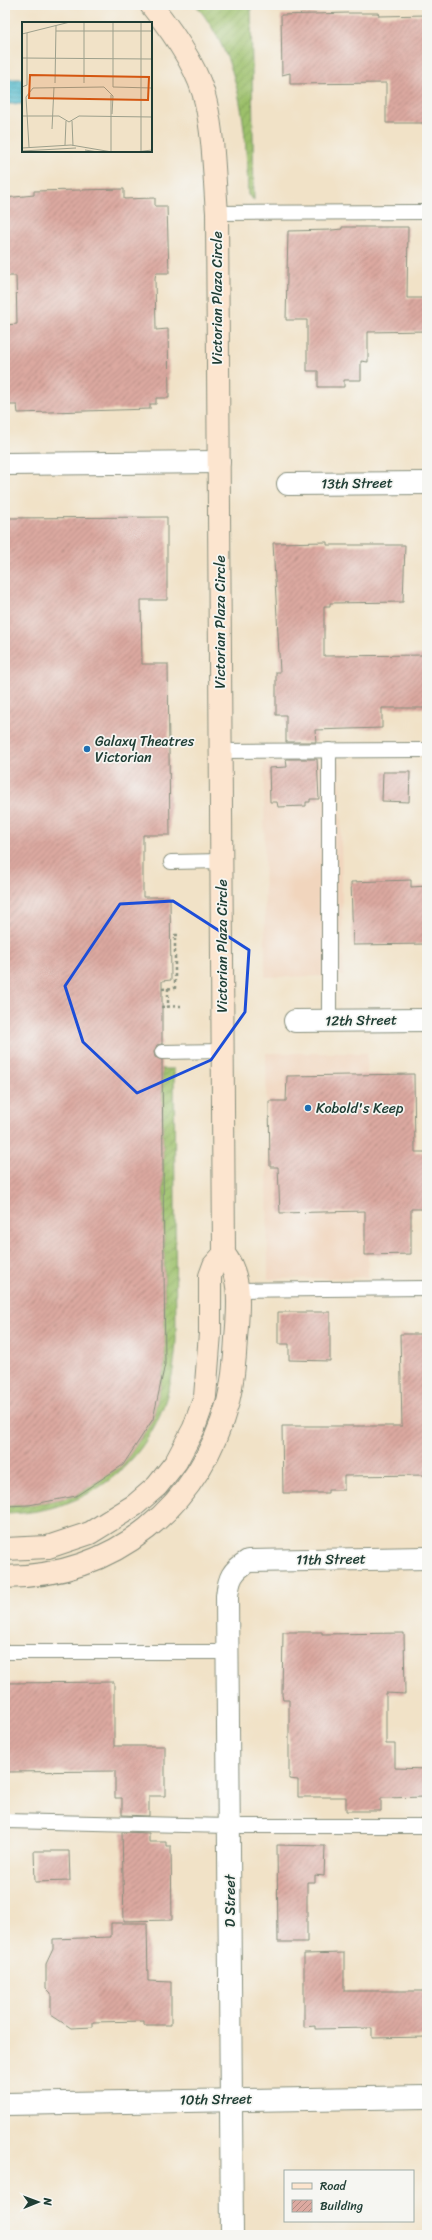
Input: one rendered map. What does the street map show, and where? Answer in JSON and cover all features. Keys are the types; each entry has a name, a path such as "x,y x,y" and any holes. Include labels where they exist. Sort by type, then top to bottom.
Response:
{"street":[{"name":"Victorian Plaza Circle","path":"151,5 173,33 193,70 206,102 213,144 217,213 224,1254"},
{"path":"5,464 219,462"},
{"name":"13th Street","path":"288,484 427,483"},
{"name":"12th Street","path":"295,1021 427,1020"},
{"path":"5,1549 48,1547 90,1533 135,1505 157,1486 176,1462 194,1428 205,1397 209,1347 210,1276 214,1265 224,1254 233,1265 236,1276 237,1290 234,1367 228,1401 216,1437 198,1472 180,1499 154,1524 98,1557 46,1575 5,1577"},
{"name":"11th Street","path":"236,1568 248,1561 266,1560 427,1558"},
{"name":"D Street","path":"232,2235 230,1826 226,1596 228,1582 236,1568"},
{"name":"10th Street","path":"5,2104 427,2096"}],"lane":[{"path":"217,213 427,212"},
{"path":"329,750 329,1021"},
{"path":"221,751 427,750"},
{"path":"171,862 222,861"},
{"path":"162,1052 223,1051"},
{"path":"237,1290 427,1288"},
{"path":"5,1652 228,1652"},
{"path":"5,1821 230,1826 427,1826"}],"path":[{"path":"162,989 175,988 175,935 181,935"},
{"path":"168,988 168,1007"},
{"path":"161,1007 181,1006"}],"highlighted area":[{"path":"173,901 249,950 245,1012 211,1060 137,1093 83,1042 65,986 120,904"}],"shaded area":[{"path":"340,763 343,976 265,977 264,764"},
{"path":"266,1053 367,1053 368,1277 268,1279"}],"green space":[{"path":"196,5 251,5 254,200 248,195 246,144 243,119 232,72 223,49 211,26"},
{"path":"162,1069 174,1069 176,1339 172,1375 162,1408 148,1438 128,1463 104,1484 75,1500 42,1510 5,1514 5,1506 29,1505 76,1496 123,1465 153,1419 165,1364"}],"water":[{"path":"5,79 22,79 22,104 5,104"}],"building":[{"path":"378,13 379,16 427,15 427,123 386,123 386,83 290,84 290,73 282,75 281,15"},
{"path":"124,189 124,199 155,198 155,206 167,206 169,273 156,273 155,278 156,330 168,329 169,398 156,398 156,404 150,404 150,409 18,413 17,405 5,405 5,325 17,324 16,276 5,276 5,198 34,195 34,191"},
{"path":"342,227 408,227 407,298 427,298 427,331 368,332 368,362 361,361 361,380 344,380 344,387 318,387 318,371 307,371 307,320 286,320 288,231 332,230 342,229"},
{"path":"167,517 167,600 141,600 142,664 168,664 170,835 143,835 143,897 170,897 171,980 162,981 162,1044 157,1045 154,1052 155,1057 162,1060 165,1364 153,1419 123,1465 76,1496 29,1505 5,1506 5,518"},
{"path":"327,542 327,545 405,545 403,602 330,603 330,606 324,606 324,656 427,655 427,708 382,708 382,728 315,730 316,742 286,742 286,715 276,715 276,672 280,672 273,543"},
{"path":"286,759 317,759 319,799 310,799 310,802 306,802 306,806 278,807 277,802 270,802 269,768 287,767"},
{"path":"383,772 410,772 409,802 382,801"},
{"path":"411,880 411,887 427,886 427,944 353,945 351,882"},
{"path":"414,1074 415,1152 427,1152 427,1209 411,1209 411,1254 365,1255 365,1211 280,1213 278,1167 270,1167 269,1101 286,1101 287,1076"},
{"path":"278,1312 330,1312 330,1361 289,1360 289,1344 278,1344"},
{"path":"400,1334 427,1334 427,1475 344,1476 344,1490 328,1490 328,1493 283,1493 282,1426 402,1426"},
{"path":"283,1632 322,1632 322,1634 404,1633 405,1694 386,1693 386,1744 395,1744 395,1768 427,1769 427,1797 381,1798 381,1811 346,1811 346,1797 298,1797 298,1780 289,1779 289,1700 283,1700 282,1695"},
{"path":"114,1682 114,1746 165,1746 165,1796 149,1796 149,1816 122,1815 122,1798 115,1798 115,1771 5,1772 5,1683"},
{"path":"122,1832 149,1833 149,1842 166,1842 166,1846 171,1846 172,1920 124,1921"},
{"path":"277,1845 325,1846 324,1876 315,1875 315,1882 307,1882 307,1942 278,1942"},
{"path":"34,1851 69,1851 70,1881 35,1882"},
{"path":"111,1923 147,1923 148,1981 171,1982 171,2025 144,2025 144,2021 93,2022 93,2027 71,2028 51,2015 51,1993 46,1988 46,1964 53,1949 53,1939 111,1937"},
{"path":"344,1953 344,1991 427,1991 427,2037 372,2038 372,2028 315,2029 315,2026 304,2027 304,1954"}],"place":[{"name":"Galaxy Theatres Victorian","path":"87,749"},
{"name":"Kobold's Keep","path":"308,1108"}]}
